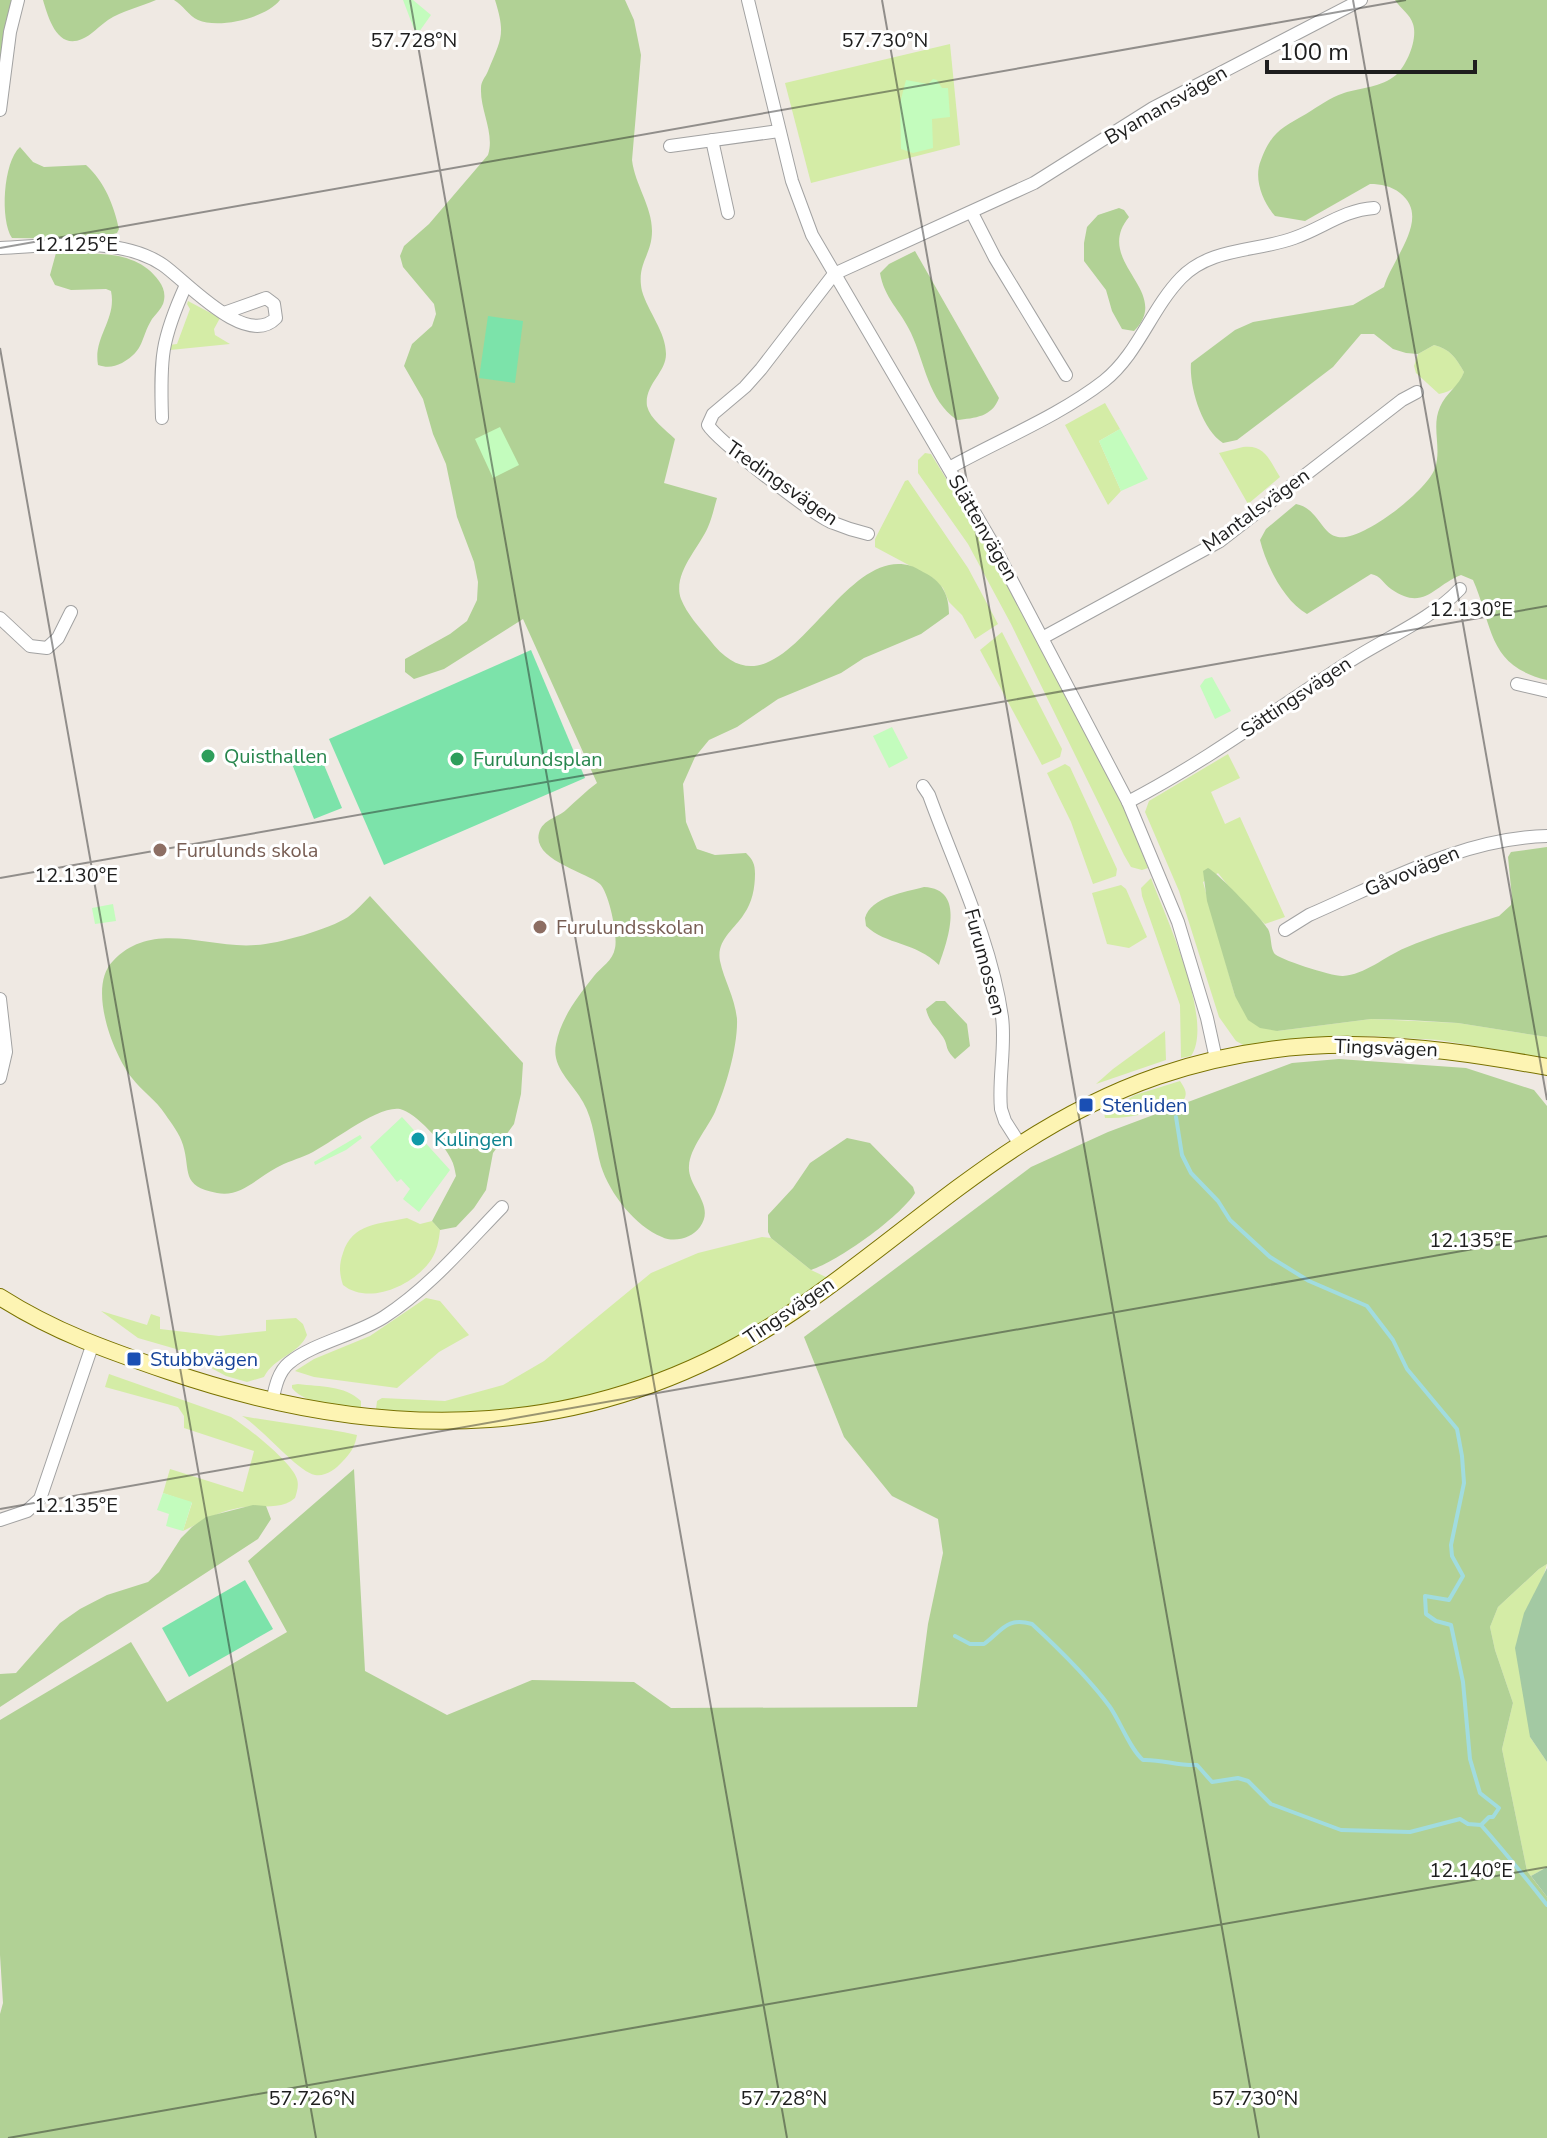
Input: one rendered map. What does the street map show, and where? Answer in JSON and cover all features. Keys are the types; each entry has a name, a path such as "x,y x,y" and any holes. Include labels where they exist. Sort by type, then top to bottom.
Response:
{"street":[{"path":"0,110 10,32 18,0"},
{"name":"Slättenvägen","path":"748,0 779,131 802,211 834,274 1044,637 1128,802 1178,922 1216,1059"},
{"name":"Byamansvägen","path":"834,274 1034,183 1153,108 1361,0"},
{"path":"670,146 779,131"},
{"path":"712,140 728,213"},
{"path":"949,468 1081,397 1108,377 1132,349 1171,289 1196,265 1233,251 1291,239 1355,210 1374,208"},
{"path":"972,213 995,258 1066,375"},
{"path":"0,248 119,247 137,251 157,261 201,299 224,313"},
{"name":"Tredingsvägen","path":"834,274 761,369 713,414 708,425 719,439 804,504 829,521 868,534"},
{"path":"162,418 162,350 186,285"},
{"name":"Mantalsvägen","path":"1044,637 1220,541 1402,400 1417,392"},
{"name":"Sättingsvägen","path":"1128,802 1172,778 1349,662 1444,606 1460,589"},
{"path":"0,618 30,646 47,648 58,638 71,612"},
{"path":"1517,684 1547,691"},
{"name":"Furumossen","path":"923,786 966,891 989,962 1003,1031 1001,1109 1019,1143"},
{"name":"Gåvovägen","path":"1285,930 1309,915 1468,848 1516,837 1547,836"},
{"path":"0,999 6,1052 0,1078"},
{"name":"Tingsvägen","path":"0,1297 92,1346 272,1402 389,1420 461,1422 514,1418 598,1401 638,1389 717,1357 793,1311 1019,1143 1112,1094 1156,1077 1216,1059 1294,1047 1392,1044 1436,1048 1547,1067"},
{"path":"272,1402 279,1377 287,1365 298,1357 357,1332 401,1305 423,1287 502,1207"},
{"path":"0,1520 27,1511 40,1499 92,1346"}],"green space":[{"path":"0,0 12,0 0,59"},
{"path":"43,0 156,0 113,17 86,37 73,41 66,40 55,30"},
{"path":"174,0 280,0 253,17 218,23 198,20"},
{"path":"403,0 413,0 431,15 419,32 414,29"},
{"path":"495,0 625,0 634,20 641,55 632,160 652,231 641,281 666,354 663,367 649,392 647,406 655,420 675,439 664,483 717,498 708,527 680,580 679,590 686,610 709,639 735,662 760,665 785,652 858,581 884,566 911,566 927,574 941,586 949,607 949,614 921,634 864,658 841,673 778,699 737,727 709,740 695,757 683,784 686,822 697,849 715,855 746,853 753,862 755,874 749,905 723,941 719,954 736,1011 737,1030 723,1091 690,1159 690,1174 703,1204 704,1219 688,1237 677,1239 667,1239 652,1232 633,1217 617,1198 601,1166 587,1109 560,1068 555,1053 562,1025 571,1008 612,957 615,934 609,905 600,884 552,858 539,842 539,833 544,825 597,783 523,619 444,669 414,679 405,672 405,659 467,621 477,600 478,582 474,562 457,517 446,464 423,399 404,366 412,344 432,326 436,314 434,304 403,267 400,256 404,246 429,224 488,155 490,138 481,88 500,37"},
{"path":"1395,0 1547,0 1547,680 1527,674 1502,654 1489,628 1473,580 1461,575 1428,595 1412,598 1391,589 1371,574 1307,614 1284,591 1271,571 1263,550 1260,540 1266,529 1296,504 1309,510 1332,535 1349,536 1393,513 1420,489 1430,477 1437,460 1436,422 1440,407 1464,372 1448,352 1434,345 1418,354 1406,353 1393,349 1374,334 1361,334 1333,367 1237,440 1223,443 1203,418 1195,395 1191,363 1235,330 1253,322 1353,305 1384,287 1411,226 1409,203 1400,193 1386,186 1370,184 1305,221 1275,216 1263,197 1258,175 1269,143 1284,127 1334,97 1384,82 1400,71 1408,58 1414,30 1410,17"},
{"path":"950,44 960,145 811,183 785,83"},
{"path":"933,79 942,88 948,88 950,117 932,119 933,148 913,153 901,149 900,103 906,80 928,84"},
{"path":"20,147 33,162 44,167 86,165 108,195 117,220 117,233 93,239 12,238 6,218 5,191 10,165"},
{"path":"1119,208 1129,217 1120,233 1120,248 1145,303 1144,316 1134,331 1122,329 1112,311 1106,290 1084,261 1087,227 1098,215"},
{"path":"915,251 999,398 992,409 982,415 957,420 947,412 933,392 911,333 885,290 880,273 889,264"},
{"path":"56,253 126,258 149,270 161,284 164,295 162,306 138,349 122,363 110,367 98,365 99,346 111,311 111,291 71,290 55,285 50,275"},
{"path":"188,301 220,318 214,329 215,335 230,344 170,350 169,345 177,344 190,309"},
{"path":"488,316 523,321 515,383 479,378"},
{"path":"1434,345 1452,355 1464,372 1455,387 1439,394 1416,373 1414,366 1418,354"},
{"path":"1105,403 1120,429 1099,441 1121,491 1108,505 1065,425"},
{"path":"500,427 519,465 493,478 475,439"},
{"path":"1120,429 1148,479 1121,491 1099,441"},
{"path":"1243,447 1262,451 1280,477 1248,504 1219,453"},
{"path":"925,453 931,454 988,547 1124,805 1148,868 1131,867 1124,855 1011,624 968,544 918,473 918,460"},
{"path":"908,480 968,568 998,624 975,639 962,615 933,578 875,547 875,539"},
{"path":"1002,632 1062,749 1060,757 1042,765 980,650"},
{"name":"Furulundsplan","path":"531,650 585,778 384,865 329,739"},
{"path":"1212,677 1231,711 1215,719 1200,686 1205,679"},
{"path":"892,727 908,758 889,768 873,736"},
{"path":"319,753 342,808 314,819 292,764"},
{"path":"1228,754 1240,778 1211,792 1225,824 1240,817 1285,917 1265,924 1218,873 1203,882 1235,996 1277,1031 1371,1019 1458,1023 1547,1037 1547,1058 1439,1040 1371,1036 1314,1038 1247,1047 1236,1041 1219,1017 1179,891 1145,812 1149,801"},
{"path":"1065,764 1070,767 1117,869 1116,876 1093,884 1071,822 1047,773"},
{"path":"1547,847 1547,1037 1458,1023 1371,1019 1277,1031 1260,1028 1248,1020 1235,996 1207,901 1203,871 1208,868 1264,924 1277,956 1343,976 1367,969 1416,943 1499,916 1511,905 1508,857 1511,852"},
{"path":"1151,878 1193,994 1197,1040 1191,1056 1181,1058 1180,1005 1142,896 1141,888"},
{"path":"1121,885 1126,889 1147,937 1129,948 1107,944 1092,893"},
{"path":"924,887 937,890 946,897 950,906 949,931 939,965 921,952 883,937 866,926 868,911 881,900"},
{"path":"370,896 523,1063 521,1094 514,1124 493,1153 486,1190 456,1227 440,1230 432,1221 456,1176 452,1161 429,1130 400,1109 391,1109 367,1119 241,1190 225,1194 197,1186 189,1176 178,1133 125,1067 106,1020 102,987 106,973 113,961 129,948 145,941 163,939 237,945 277,942 340,922"},
{"path":"113,904 116,921 95,924 92,908"},
{"path":"936,1001 945,1001 967,1024 970,1046 955,1059 926,1009"},
{"path":"1165,1031 1166,1060 1096,1084 1113,1069"},
{"path":"1339,1059 1466,1068 1534,1090 1547,1106 1547,1564 1498,1607 1490,1627 1513,1703 1502,1749 1527,1871 1547,1897 1547,2138 0,2138 0,2014 3,2003 0,1955 0,1720 131,1642 167,1702 287,1632 248,1561 354,1469 365,1671 447,1715 532,1680 634,1682 671,1708 917,1707 928,1624 943,1553 938,1519 892,1496 844,1437 804,1337 1031,1167 1108,1132 1292,1063"},
{"path":"1180,1081 1186,1094 1182,1102 1135,1116 1105,1118 1104,1113 1135,1095"},
{"path":"402,1117 450,1170 419,1212 403,1199 410,1189 401,1179 397,1182 370,1147"},
{"path":"360,1135 362,1138 346,1150 315,1165 314,1162"},
{"path":"847,1138 870,1143 913,1187 915,1193 867,1238 811,1270 771,1238 768,1215 793,1188 810,1163"},
{"path":"407,1218 420,1224 432,1221 440,1230 435,1253 423,1269 403,1284 378,1293 354,1291 343,1285 341,1261 353,1236 368,1226"},
{"path":"762,1237 771,1238 811,1270 828,1278 767,1322 714,1350 621,1386 525,1407 475,1412 376,1409 377,1401 382,1398 445,1401 503,1385 544,1361 651,1273 698,1253"},
{"path":"426,1298 440,1301 469,1335 439,1352 397,1388 314,1377 295,1371 314,1359 370,1336"},
{"path":"101,1311 147,1325 151,1314 160,1317 160,1329 219,1336 266,1331 266,1320 296,1318 303,1324 307,1335 264,1377 247,1382 226,1376 176,1349 138,1338"},
{"path":"109,1374 231,1417 287,1463 297,1479 295,1498 282,1505 227,1511 183,1531 192,1503 163,1493 170,1469 243,1492 254,1451 184,1428 184,1416 178,1407 105,1387"},
{"path":"292,1385 347,1392 361,1401 361,1408 324,1404 306,1398 292,1388"},
{"path":"242,1416 357,1435 352,1450 340,1465 326,1474 315,1475 299,1466"},
{"path":"163,1493 192,1502 183,1531 166,1526 169,1514 157,1510"},
{"path":"253,1505 266,1506 271,1519 258,1539 0,1707 0,1674 16,1673 60,1623 107,1595 148,1582 159,1572 181,1538 206,1517"},
{"path":"1547,1564 1543,1578 1530,1737 1547,1762 1547,1867 1531,1876 1527,1871 1502,1749 1513,1703 1490,1627 1498,1607"},
{"path":"1547,1568 1547,1762 1530,1737 1515,1648 1524,1613"},
{"path":"245,1580 273,1629 189,1677 162,1628"},
{"path":"1547,1867 1547,1897 1531,1876"}],"waterway":[{"path":"1176,1117 1182,1155 1191,1173 1218,1201 1230,1220 1270,1257 1309,1281 1367,1306 1393,1340 1407,1369 1457,1429 1464,1483 1451,1545 1452,1556 1463,1576 1449,1600 1425,1596 1426,1614 1451,1625 1463,1682 1470,1759 1480,1793 1499,1808 1493,1817 1481,1825"},
{"path":"955,1636 970,1644 984,1644 1010,1624 1032,1624 1101,1696 1143,1760 1197,1765 1212,1782 1238,1778 1248,1781 1271,1804 1341,1830 1410,1832 1460,1819 1468,1824 1481,1825 1547,1905"}],"place":[{"name":"Quisthallen","path":"208,756"},
{"name":"Furulundsplan","path":"457,759"},
{"name":"Furulunds skola","path":"160,850"},
{"name":"Furulundsskolan","path":"540,927"},
{"name":"Stenliden","path":"1086,1105"},
{"name":"Kulingen","path":"418,1139"},
{"name":"Stubbvägen","path":"134,1359"}]}
